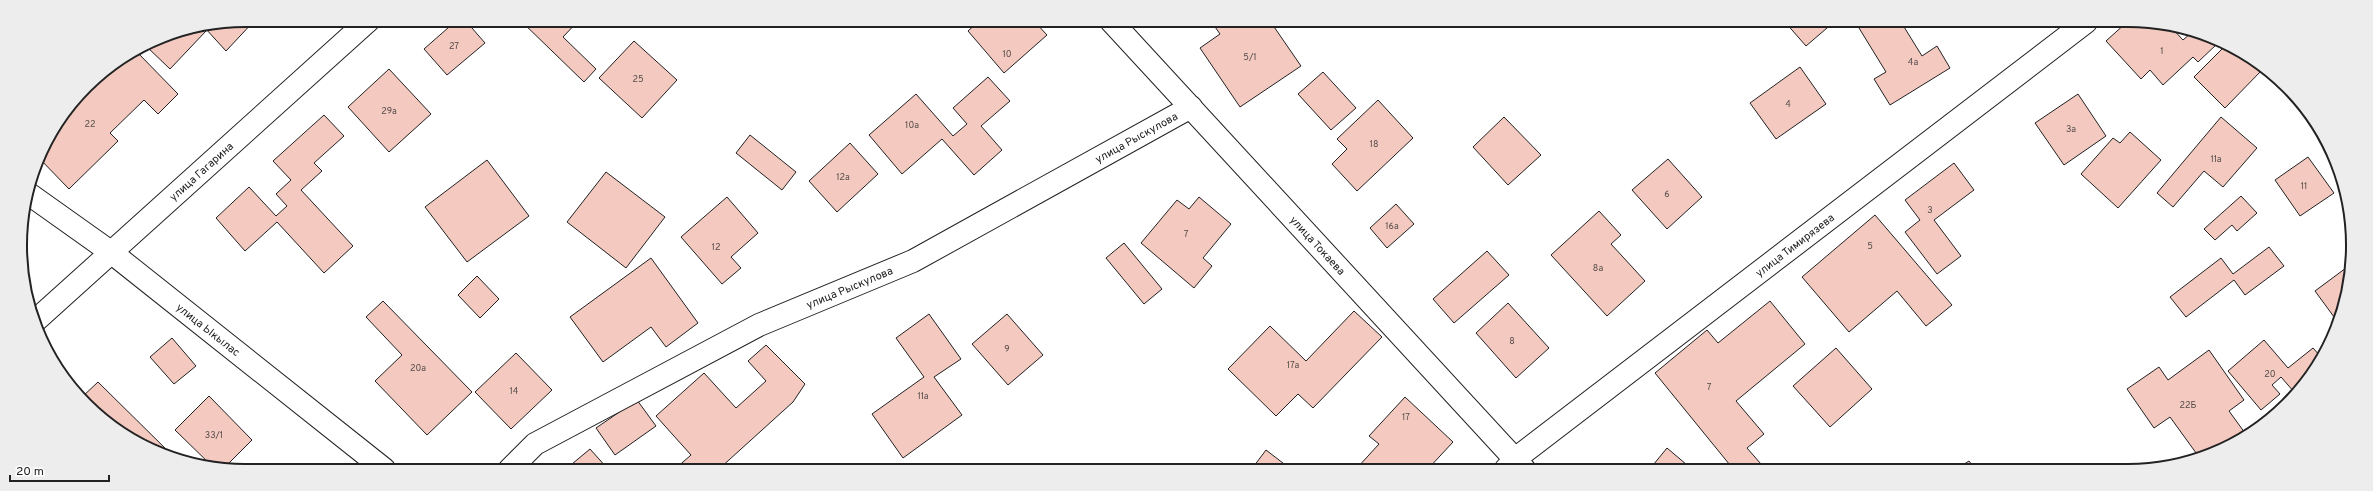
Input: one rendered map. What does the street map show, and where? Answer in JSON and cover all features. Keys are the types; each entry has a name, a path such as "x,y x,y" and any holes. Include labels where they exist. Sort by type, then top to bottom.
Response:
{"street":[{"name":"улица Гагарина","path":"39,317 361,27"},
{"name":"улица Токаева","path":"1124,27 1191,108 1513,464"},
{"name":"улица Тимирязева","path":"1518,464 2080,27"},
{"name":"улица Рыскулова","path":"515,464 535,444 759,325 912,261 1191,108"},
{"name":"улица Ыкылас","path":"32,196 112,253 378,464"}],"building":[{"path":"231,27 248,27 226,51 207,30"},
{"path":"449,27 471,27 485,43 447,75 424,49"},
{"path":"527,27 572,27 563,37 596,69 584,82"},
{"path":"972,27 1040,27 1047,35 1004,73 968,31"},
{"path":"1215,27 1274,27 1301,66 1240,107 1200,48 1220,34"},
{"path":"1789,27 1828,27 1806,46"},
{"path":"1904,27 1922,56 1937,46 1950,68 1890,105 1874,79 1886,72 1859,28"},
{"path":"2121,27 2142,27 2176,32 2183,40 2188,35 2215,46 2198,62 2193,57 2163,85 2150,70 2141,79 2106,41"},
{"path":"206,31 206,31 170,69 150,50 189,34"},
{"path":"634,41 677,80 642,118 599,78"},
{"path":"2222,49 2237,56 2260,72 2225,108 2194,77"},
{"path":"139,54 178,94 158,114 144,100 110,133 118,141 69,189 44,163 56,136 81,101 101,81"},
{"path":"1800,67 1826,104 1776,139 1750,103"},
{"path":"389,69 431,114 389,152 348,107"},
{"path":"1323,72 1356,108 1331,130 1298,94"},
{"path":"988,77 1010,101 981,126 1002,150 974,175 942,139 902,174 869,135 916,94 953,136 967,124 953,108"},
{"path":"2078,94 2106,136 2064,165 2035,123"},
{"path":"1378,100 1413,138 1357,191 1332,164 1347,149 1337,139"},
{"path":"324,115 344,136 314,163 322,171 301,190 353,246 324,273 277,222 245,251 216,218 249,187 276,216 287,206 276,194 291,180 273,161"},
{"path":"1504,117 1541,155 1508,185 1473,147"},
{"path":"2221,117 2257,148 2223,187 2204,171 2173,207 2157,193"},
{"path":"2130,132 2161,160 2118,208 2081,174 2113,138 2120,143"},
{"path":"750,135 796,172 782,190 736,153"},
{"path":"850,143 878,174 837,212 809,181"},
{"path":"2308,157 2334,193 2300,216 2275,180"},
{"path":"1668,159 1702,197 1667,229 1632,190"},
{"path":"487,160 529,216 467,262 425,207"},
{"path":"1954,163 1974,190 1934,220 1961,256 1937,274 1905,232 1920,220 1905,200"},
{"path":"606,172 665,217 626,268 567,222"},
{"path":"2241,196 2257,213 2237,231 2232,225 2215,240 2204,229"},
{"path":"727,197 758,233 731,257 741,268 722,284 681,237"},
{"path":"1199,197 1231,224 1203,258 1212,266 1194,288 1141,243 1177,200 1189,209"},
{"path":"1396,204 1414,224 1387,248 1370,228"},
{"path":"1599,211 1621,235 1611,244 1645,281 1607,316 1551,255"},
{"path":"1875,215 1952,305 1926,326 1897,291 1849,332 1802,277"},
{"path":"1124,243 1162,289 1144,304 1106,258"},
{"path":"2269,247 2284,266 2245,295 2234,280 2186,317 2170,297 2221,258 2233,274"},
{"path":"1487,251 1509,275 1454,323 1433,299"},
{"path":"651,258 698,323 666,347 651,327 603,362 570,317"},
{"path":"2345,269 2339,302 2334,317 2315,291"},
{"path":"477,276 499,299 480,318 458,295"},
{"path":"383,301 472,392 427,435 375,381 402,355 366,317"},
{"path":"1770,301 1805,344 1736,401 1764,434 1747,448 1761,464 1729,464 1655,373 1707,330 1718,343"},
{"path":"1508,303 1549,348 1516,378 1476,333"},
{"path":"1354,311 1382,337 1313,408 1298,394 1276,416 1228,369 1270,326 1306,361"},
{"path":"929,314 961,359 934,377 962,415 903,458 872,414 924,377 896,338"},
{"path":"1007,314 1043,355 1008,385 972,344"},
{"path":"172,338 196,366 174,384 150,357"},
{"path":"2264,340 2288,368 2313,348 2318,353 2292,390 2281,377 2272,385 2280,394 2261,410 2228,371"},
{"path":"766,345 805,384 793,402 725,464 681,464 691,455 656,416 704,373 736,408 766,381 748,361"},
{"path":"1836,348 1872,389 1830,427 1793,386"},
{"path":"2209,350 2244,400 2229,411 2243,431 2196,453 2170,417 2154,428 2127,389 2159,367 2168,380"},
{"path":"516,353 552,390 511,429 475,392"},
{"path":"98,382 165,448 136,435 112,419 85,394"},
{"path":"209,396 252,440 228,464 206,460 175,430"},
{"path":"1405,397 1453,442 1433,464 1361,464 1379,444 1369,436"},
{"path":"637,400 656,426 615,455 596,428"},
{"path":"1667,448 1686,464 1654,464"},
{"path":"590,449 604,464 572,464"},
{"path":"1266,450 1284,464 1256,464"},
{"path":"1969,461 1971,464 1964,464"}]}
